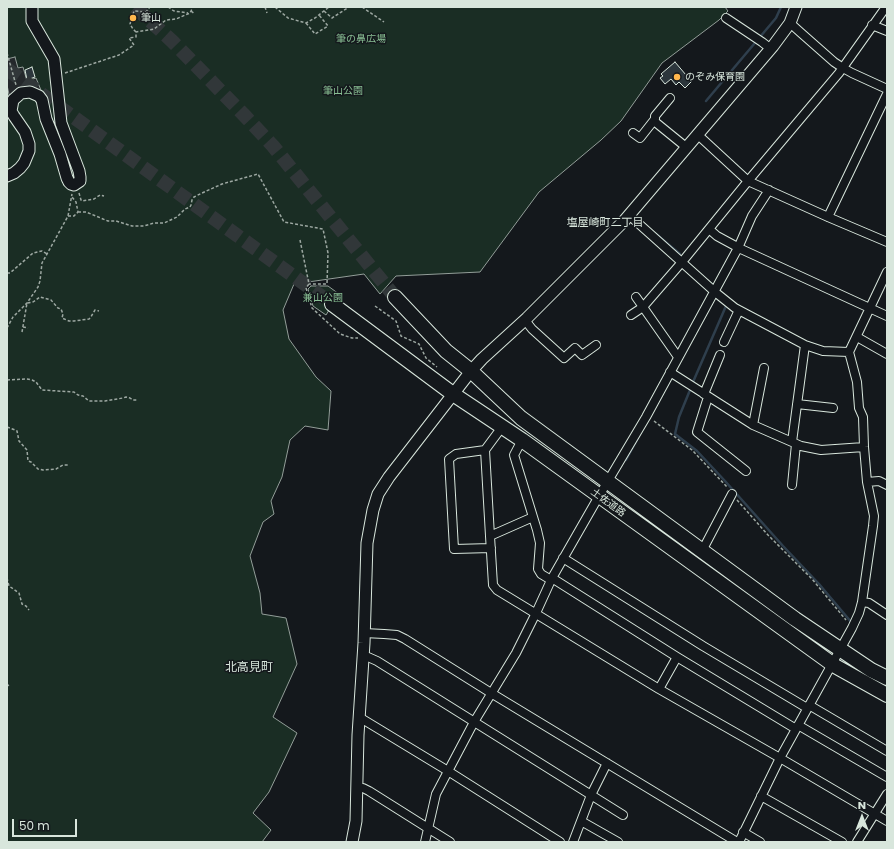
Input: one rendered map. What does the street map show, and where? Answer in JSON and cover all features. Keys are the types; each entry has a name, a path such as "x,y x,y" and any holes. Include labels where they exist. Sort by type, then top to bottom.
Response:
{"highway":[{"name":"土佐道路","path":"395,297 446,351 471,371 521,418 795,619 871,670 887,678"},
{"name":"土佐道路","path":"332,304 453,394 522,440 832,664 887,695"}],"street":[{"path":"7,176 20,168 29,151 26,132 11,110 13,100 18,95 21,93 30,92 39,96 42,100 46,119 70,184 76,184 80,181 79,171 61,123 54,59 32,21 32,7"},
{"path":"354,841 367,543 373,510 378,494 389,477 471,371 629,214 771,49 790,23 796,7"},
{"path":"631,315 643,307 682,262 843,68 886,7"},
{"path":"726,18 771,49"},
{"path":"790,23 843,68 887,89"},
{"path":"872,26 887,31"},
{"path":"828,217 887,94"},
{"path":"633,133 640,138 670,98"},
{"path":"654,121 686,147"},
{"path":"697,134 748,181 887,242"},
{"path":"425,842 436,794 448,771 490,693 516,653 563,558 646,417 715,292 738,248 752,216 769,190"},
{"path":"629,214 715,292 735,308 805,345 823,351 849,352"},
{"path":"709,229 717,236 738,248 887,316"},
{"path":"364,632 397,635 405,639 490,693 738,842 780,758 852,628 862,602 874,516 867,482 863,417 860,408 857,382 849,352 887,272"},
{"path":"636,297 678,357"},
{"path":"724,342 739,310"},
{"path":"524,320 564,358 575,348 582,355 596,345"},
{"path":"857,337 887,354"},
{"path":"792,485 797,404 805,345"},
{"path":"720,354 706,395 698,432 746,471"},
{"path":"753,425 764,368"},
{"path":"670,372 753,425 801,446 821,450 864,447"},
{"path":"797,404 833,408"},
{"path":"502,427 485,450 493,585 497,590 659,689 887,821"},
{"path":"522,440 514,455 538,530 540,543 538,569 542,574 677,657 797,727 887,777"},
{"path":"485,450 456,454 449,459 454,549 491,548"},
{"path":"867,482 879,481 887,485"},
{"path":"702,551 732,494"},
{"path":"490,536 533,517"},
{"path":"563,558 702,646 887,751"},
{"path":"862,602 869,603 887,615"},
{"path":"362,656 377,661 623,815"},
{"path":"659,689 677,657"},
{"path":"359,717 560,842"},
{"path":"573,842 591,795 607,764"},
{"path":"357,788 363,788 369,791 450,842"},
{"path":"857,842 887,794"},
{"path":"761,796 842,842"},
{"path":"581,821 618,842"},
{"path":"743,832 760,842"}],"path":[{"path":"136,32 130,24 134,11 146,12 150,7"},
{"path":"168,7 174,11 190,12 195,14"},
{"path":"136,32 154,29 166,20 176,19 190,12 192,7"},
{"path":"264,7 267,13"},
{"path":"275,7 288,18 306,23 315,34 328,26 319,15"},
{"path":"306,23 329,7"},
{"path":"324,11 332,18 349,7"},
{"path":"362,7 384,22"},
{"path":"56,76 119,55 134,45 130,38 136,37 136,32"},
{"path":"7,53 12,67 18,95"},
{"path":"68,216 74,216 78,212 86,212 108,221 116,221 132,226 164,223 177,217 185,209 192,206 192,200 202,193 222,184 258,174 284,222 323,229 328,252 327,284 309,284"},
{"path":"76,184 82,201 104,196"},
{"path":"7,328 12,316 27,303 39,286 42,263 68,216 76,184"},
{"path":"72,197 76,202 78,212"},
{"path":"7,273 10,273 33,253 42,251 47,254"},
{"path":"27,303 33,302 40,297 51,300 57,308 61,309 63,314 62,318 71,321 90,318 94,310 99,311"},
{"path":"22,332 27,303"},
{"path":"376,306 396,321 401,336 419,344 426,358 438,368"},
{"path":"23,327 28,328"},
{"path":"7,380 34,381 42,390 76,393 89,401 105,401 126,397 137,400"},
{"path":"646,417 652,419 692,450 768,535 812,579 852,628"},
{"path":"7,427 17,431 19,441 27,450 28,461 38,469 53,469 63,465 68,465"},
{"path":"7,578 9,586 19,594 22,604 29,610"}],"green space":[{"path":"7,7 725,7 728,11 719,20 662,63 621,121 601,140 539,192 480,272 396,276 380,294 364,274 294,284 283,310 289,339 316,377 331,391 328,430 305,426 290,440 282,477 271,501 274,514 263,522 250,556 260,593 262,614 286,618 297,664 273,717 297,733 269,792 253,813 271,830 262,842 7,842"},
{"name":"兼山公園","path":"311,286 328,286 339,294 326,315 313,306 308,289"}],"shaded area":[{"path":"15,57 18,68 23,67 27,81 36,78 43,95 10,99 7,85 7,59"}],"building":[{"path":"675,62 686,75 687,74 693,80 685,88 679,82 676,85 671,79 665,84 660,78 663,76 661,74"},
{"path":"32,67 35,77 27,80 25,70"}],"waterway":[{"path":"706,101 776,18 781,7"},
{"path":"656,234 680,254"},
{"path":"693,382 726,306"},
{"path":"690,390 679,417 675,434 697,451 819,584 852,623"},
{"path":"626,460 640,434"}],"tunnel":[{"path":"135,7 173,42 273,146 395,297"},
{"path":"7,69 332,304"}],"place":[{"name":"筆山","path":"133,18"},
{"name":"のぞみ保育園","path":"677,77"}],"district":[{"name":"塩屋崎町二丁目","path":"605,223"},
{"name":"北高見町","path":"249,668"}],"park label":[{"name":"筆の鼻広場","path":"361,39"},
{"name":"筆山公園","path":"343,91"}]}
